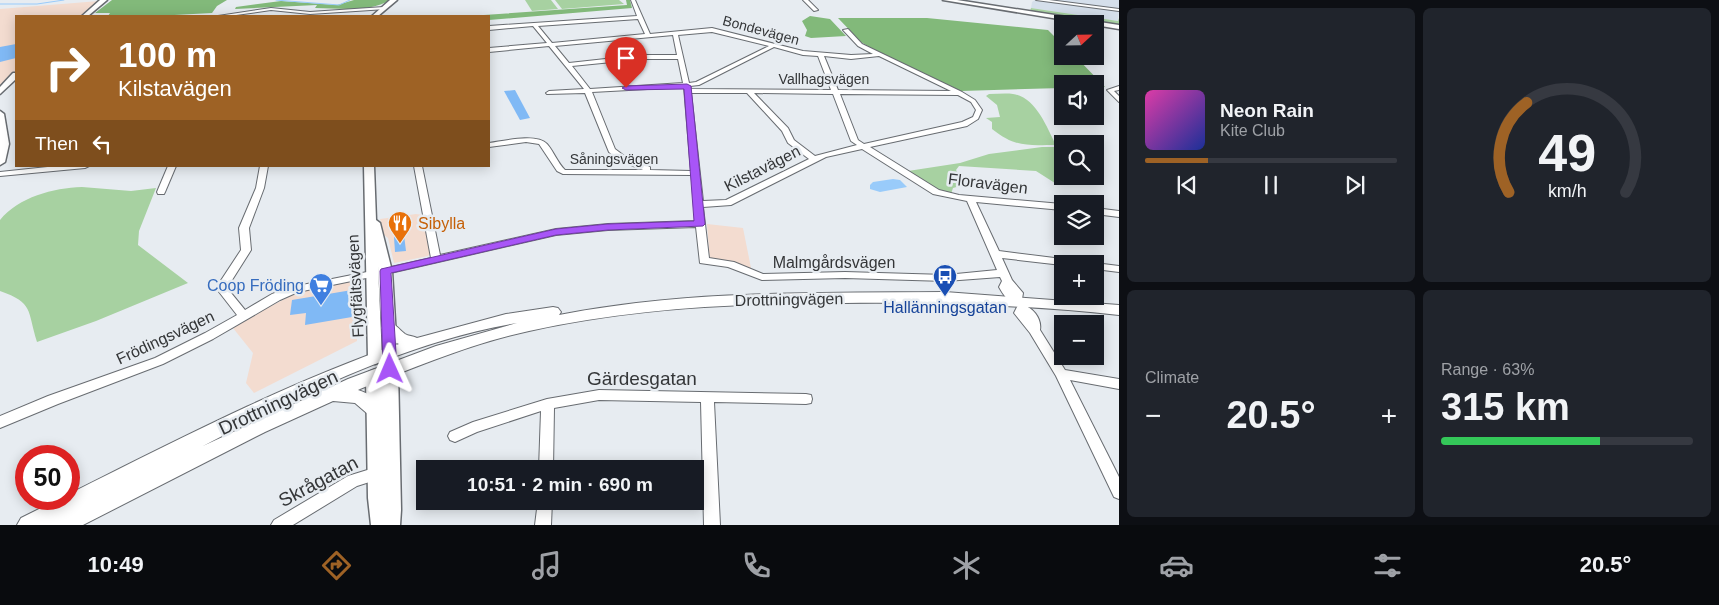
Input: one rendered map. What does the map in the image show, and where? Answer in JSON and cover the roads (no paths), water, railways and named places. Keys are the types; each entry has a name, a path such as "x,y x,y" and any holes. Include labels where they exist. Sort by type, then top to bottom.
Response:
{"main road":[{"name":"Drottningvägen","path":"61,525 259,427 328,396 418,344 524,316 600,307 764,298 917,299 1020,305 1084,306 1119,310"},
{"name":"Drottningvägen","path":"28,525 267,405 382,364 442,350 527,326 661,304"},
{"name":"Drottningvägen","path":"1020,305 1109,317 1119,316"},
{"path":"389,328 400,338 418,344"},
{"path":"328,396 358,395 365,398 374,410"}],"street":[{"path":"86,15 104,0"},
{"path":"376,15 394,0"},
{"path":"633,0 648,36"},
{"path":"805,0 816,10"},
{"path":"946,0 1119,27"},
{"path":"1038,0 1119,10"},
{"path":"227,15 271,9 339,14 384,8"},
{"path":"292,15 302,12"},
{"path":"490,28 640,17"},
{"path":"534,24 549,45 587,89 612,150 620,158 652,172"},
{"name":"Bondevägen","path":"490,50 712,30 821,56 851,57 878,54"},
{"name":"Kilstavägen","path":"699,204 728,203 814,158 836,151 972,121 976,118 979,110 973,101 856,42 846,30"},
{"path":"379,273 556,232 608,227 700,224 687,88 676,33"},
{"path":"687,88 773,46"},
{"path":"821,56 852,137 862,146"},
{"path":"566,65 642,57 680,57"},
{"path":"0,90 15,76"},
{"path":"0,90 15,88"},
{"name":"Vallhagsvägen","path":"549,93 587,89 687,88 748,91 960,93"},
{"path":"1119,88 1110,90 1119,100"},
{"path":"748,91 785,130 791,141 814,158"},
{"path":"0,114 2,144 0,162"},
{"name":"Såningsvägen","path":"490,145 526,140 541,142 550,152 558,169 563,172 695,173"},
{"name":"Floravägen","path":"862,146 936,192 972,200 1054,206"},
{"path":"0,174 74,167"},
{"path":"161,192 172,167"},
{"path":"244,316 221,288 246,250 244,228 260,188 264,167"},
{"name":"Flygfältsvägen","path":"369,167 379,273 389,328 382,364"},
{"path":"418,167 436,259"},
{"path":"972,200 1006,277 1004,287 1020,305 1020,313 1034,330 1061,374 1119,492"},
{"path":"1104,212 1119,214"},
{"name":"Malmgårdsvägen","path":"700,224 704,261 736,265 762,276 1006,277"},
{"path":"996,254 1054,261"},
{"path":"1104,267 1119,269"},
{"name":"Frödingsvägen","path":"0,422 53,400 159,361 276,297 296,289 379,273"},
{"name":"Flygfältsvägen","path":"379,273 382,364"},
{"path":"382,364 374,410 392,510 390,525"},
{"path":"381,525 378,509 384,472 382,364"},
{"path":"1061,374 1119,384"},
{"name":"Gärdesgatan","path":"455,436 473,428 547,404 572,398 622,394 806,398"},
{"path":"707,397 712,525"},
{"path":"546,460 547,404"},
{"name":"Skrågatan","path":"279,525 348,483 384,472"},
{"path":"543,525 544,510"}],"water":[{"path":"893,179 900,180 907,187 880,192 870,189 870,185 873,182"}],"waterway":[{"path":"0,4 37,4 64,0"},
{"path":"276,0 339,5 350,0"}],"place":[{"name":"Sibylla","path":"400,244"},
{"name":"Hallänningsgatan","path":"945,297"},
{"name":"Coop Fröding","path":"321,306"}]}
